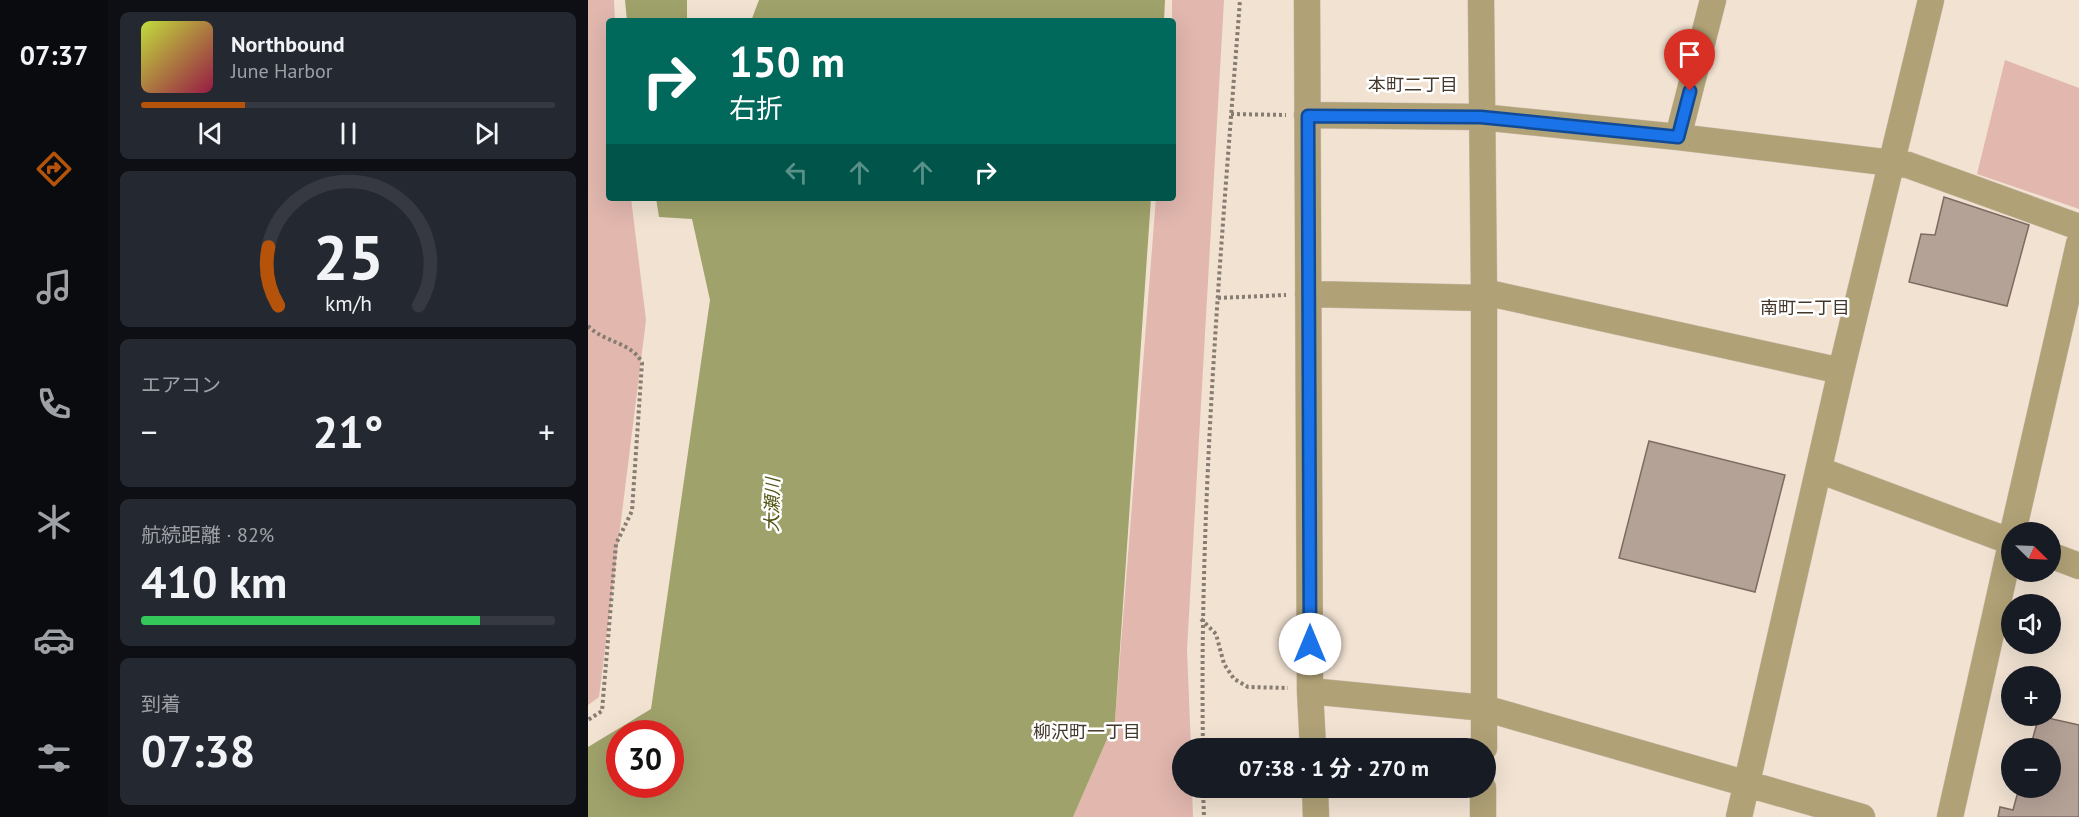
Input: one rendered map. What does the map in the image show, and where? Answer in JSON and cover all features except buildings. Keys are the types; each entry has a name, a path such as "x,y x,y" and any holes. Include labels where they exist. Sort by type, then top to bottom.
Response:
{"street":[{"path":"1306,0 1310,691 1312,738"},
{"path":"1481,0 1484,295 1484,738"},
{"path":"1678,137 1713,0"},
{"path":"1738,817 1841,371 1931,0"},
{"path":"1308,116 1481,117 1678,137 1908,165 2079,227"},
{"path":"2015,522 2079,244"},
{"path":"1308,294 1484,295 1841,371"},
{"path":"1819,470 2001,537"},
{"path":"2061,559 2079,566"},
{"path":"1950,817 2002,582"},
{"path":"1310,691 1484,708 1862,817"},
{"path":"1315,798 1316,817"},
{"path":"1483,798 1483,817"}],"path":[{"path":"1203,738 1201,619 1218,298 1240,0"},
{"path":"1231,114 1308,116"},
{"path":"1218,298 1308,294"},
{"path":"588,326 596,334 636,352 642,363 632,511 616,544 602,711 588,720"},
{"path":"1201,619 1216,634 1224,664 1234,679 1248,687 1310,691"},
{"path":"1203,798 1204,817"}],"shaded area":[{"path":"588,0 614,0 615,18 606,18 606,201 631,201 646,320 599,697 588,705"},
{"path":"1172,0 1224,0 1187,650 1191,738 1172,738 1172,798 1192,798 1193,817 1073,817 1115,721 1156,201 1176,201 1176,18 1172,18"},
{"path":"2005,60 2079,88 2079,209 1977,174"}],"water":[{"path":"625,0 687,0 687,18 627,18"},
{"path":"759,0 1165,0 1164,18 752,18"},
{"name":"大瀬川","path":"656,201 1151,201 1115,721 1073,817 588,817 588,747 606,736 606,798 684,798 684,720 633,720 651,709 710,300 692,219 659,217"}],"district":[{"name":"本町二丁目","path":"1413,84"},
{"name":"南町二丁目","path":"1805,307"},
{"name":"柳沢町一丁目","path":"1087,731"}],"route":[{"path":"1310,644 1308,116 1481,117 1678,137 1690,91"}]}
